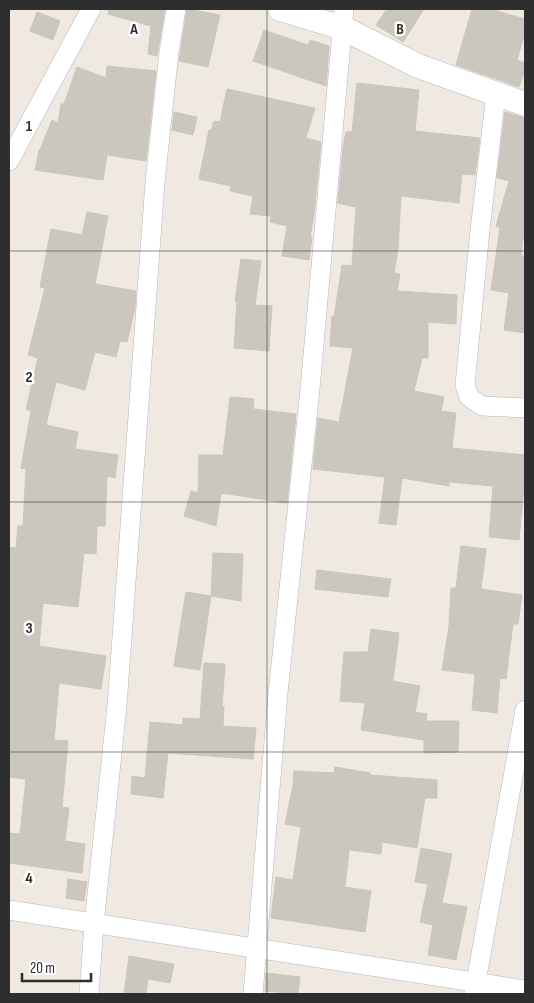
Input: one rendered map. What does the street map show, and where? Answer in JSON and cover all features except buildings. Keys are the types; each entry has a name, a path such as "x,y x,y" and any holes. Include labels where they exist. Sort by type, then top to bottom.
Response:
{"street":[{"path":"9,160 91,9"},
{"path":"89,994 94,924 117,706 156,182 169,52 176,9"},
{"path":"280,9 343,18 418,66 525,104"},
{"path":"253,994 278,693 310,389 343,18"},
{"path":"496,94 480,230 465,385 469,397 482,406 525,408"},
{"path":"475,988 525,710"},
{"path":"9,910 257,949 475,988 525,990"}]}
